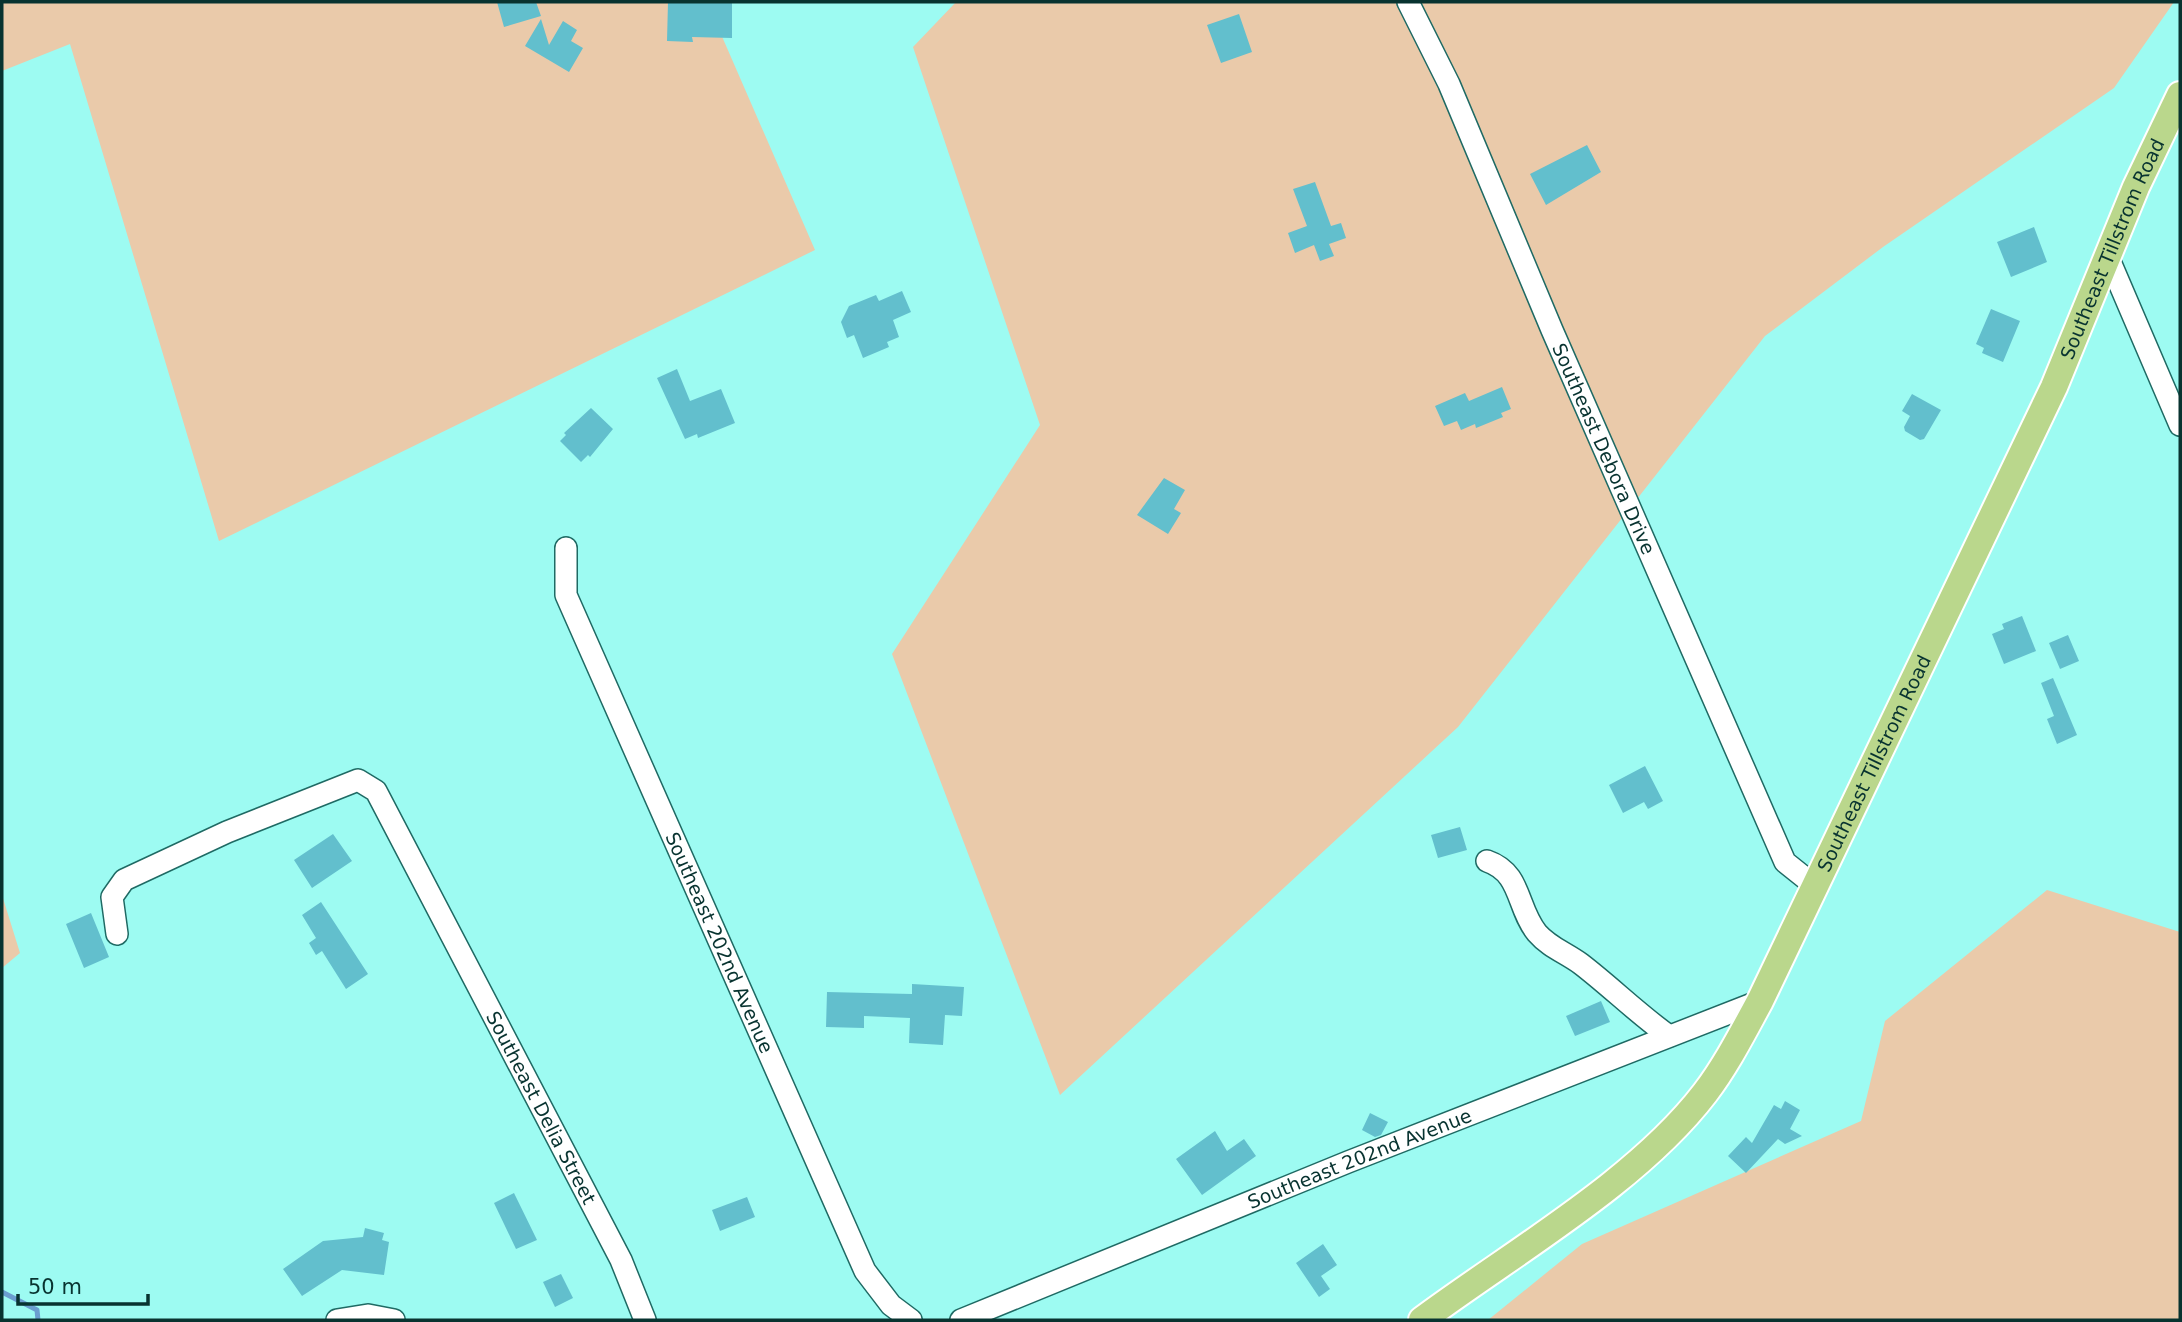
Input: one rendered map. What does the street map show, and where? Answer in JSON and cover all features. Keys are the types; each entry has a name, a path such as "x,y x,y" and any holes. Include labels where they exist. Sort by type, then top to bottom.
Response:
{"main road":[{"name":"Southeast Tillstrom Road","path":"1422,1320 1656,1147 1704,1094 1730,1056 1760,1001 2054,387 2136,187 2180,95"}],"street":[{"name":"Southeast Debora Drive","path":"1408,2 1449,83 1552,330 1785,862 1815,886"},
{"path":"2108,257 2180,425"},
{"name":"Southeast 202nd Avenue","path":"566,548 566,595 865,1271 891,1305 911,1320"},
{"name":"Southeast Delia Street","path":"117,934 112,897 124,880 227,832 358,780 376,791 621,1260 645,1320"},
{"path":"1487,861 1502,866 1510,875 1525,914 1545,942 1580,963 1669,1036"},
{"name":"Southeast 202nd Avenue","path":"961,1320 1214,1215 1760,1001"},
{"path":"337,1320 368,1315 394,1320"}],"shaded area":[{"path":"2,2 707,2 815,250 219,541 70,44 2,71"},
{"path":"956,2 2174,2 2114,88 1883,247 1765,336 1458,727 1060,1095 892,654 1040,425 913,47"},
{"path":"2047,890 2180,932 2180,1320 1488,1320 1582,1244 1861,1121 1885,1021"},
{"path":"2,895 20,953 2,968"}],"building":[{"path":"497,2 536,2 541,16 504,27"},
{"path":"668,2 732,3 732,38 692,37 693,42 667,41"},
{"path":"1239,14 1252,52 1221,63 1207,25"},
{"path":"541,19 549,45 563,21 577,30 571,41 583,48 569,72 525,46"},
{"path":"1587,145 1601,172 1546,205 1530,174"},
{"path":"1315,182 1331,226 1341,223 1346,238 1329,244 1334,256 1320,261 1314,245 1295,253 1288,233 1307,226 1293,189"},
{"path":"2034,227 2047,262 2011,277 1997,242"},
{"path":"902,291 911,312 893,320 899,337 887,342 889,347 863,358 854,335 847,338 841,322 849,306 876,295 879,301"},
{"path":"1991,309 2020,321 2003,362 1982,353 1984,348 1976,344"},
{"path":"677,369 690,401 721,389 735,423 698,438 697,434 685,439 657,378"},
{"path":"1502,387 1511,409 1501,413 1503,417 1476,428 1475,424 1461,430 1457,421 1444,426 1435,406 1465,393 1469,401"},
{"path":"1912,394 1941,410 1924,439 1920,440 1905,431 1904,427 1910,416 1902,411"},
{"path":"591,408 613,429 590,457 588,455 581,462 560,441 566,435 564,433"},
{"path":"1164,478 1185,490 1174,509 1181,513 1168,534 1137,515"},
{"path":"2022,616 2036,651 2004,664 1992,634 2004,629 2002,624"},
{"path":"2068,635 2079,661 2060,669 2049,643"},
{"path":"2053,678 2077,735 2057,744 2047,719 2054,716 2041,683"},
{"path":"1645,766 1663,801 1648,809 1644,802 1623,813 1609,785"},
{"path":"1460,827 1467,850 1438,858 1431,835"},
{"path":"333,834 352,861 312,888 294,860"},
{"path":"321,902 368,974 346,989 322,951 316,955 309,943 316,938 302,915"},
{"path":"91,913 109,957 84,968 66,924"},
{"path":"912,984 964,987 962,1016 945,1015 943,1045 909,1043 910,1018 864,1016 864,1028 826,1027 827,992 912,994"},
{"path":"1601,1001 1610,1022 1575,1036 1566,1016"},
{"path":"1785,1101 1800,1110 1790,1129 1802,1136 1785,1144 1778,1139 1746,1173 1728,1156 1746,1137 1752,1143 1774,1105 1781,1109"},
{"path":"1370,1113 1388,1122 1381,1135 1375,1137 1362,1130"},
{"path":"1215,1131 1227,1151 1244,1139 1256,1156 1202,1195 1176,1159"},
{"path":"514,1193 537,1240 516,1249 494,1203"},
{"path":"747,1197 755,1217 720,1231 712,1210"},
{"path":"365,1228 384,1233 382,1240 389,1242 384,1275 342,1270 302,1296 283,1269 323,1241 363,1237"},
{"path":"1323,1244 1337,1265 1321,1276 1330,1289 1319,1297 1296,1263"},
{"path":"561,1274 573,1298 555,1307 543,1282"}],"waterway":[{"path":"2,1292 37,1310 38,1320"}]}
